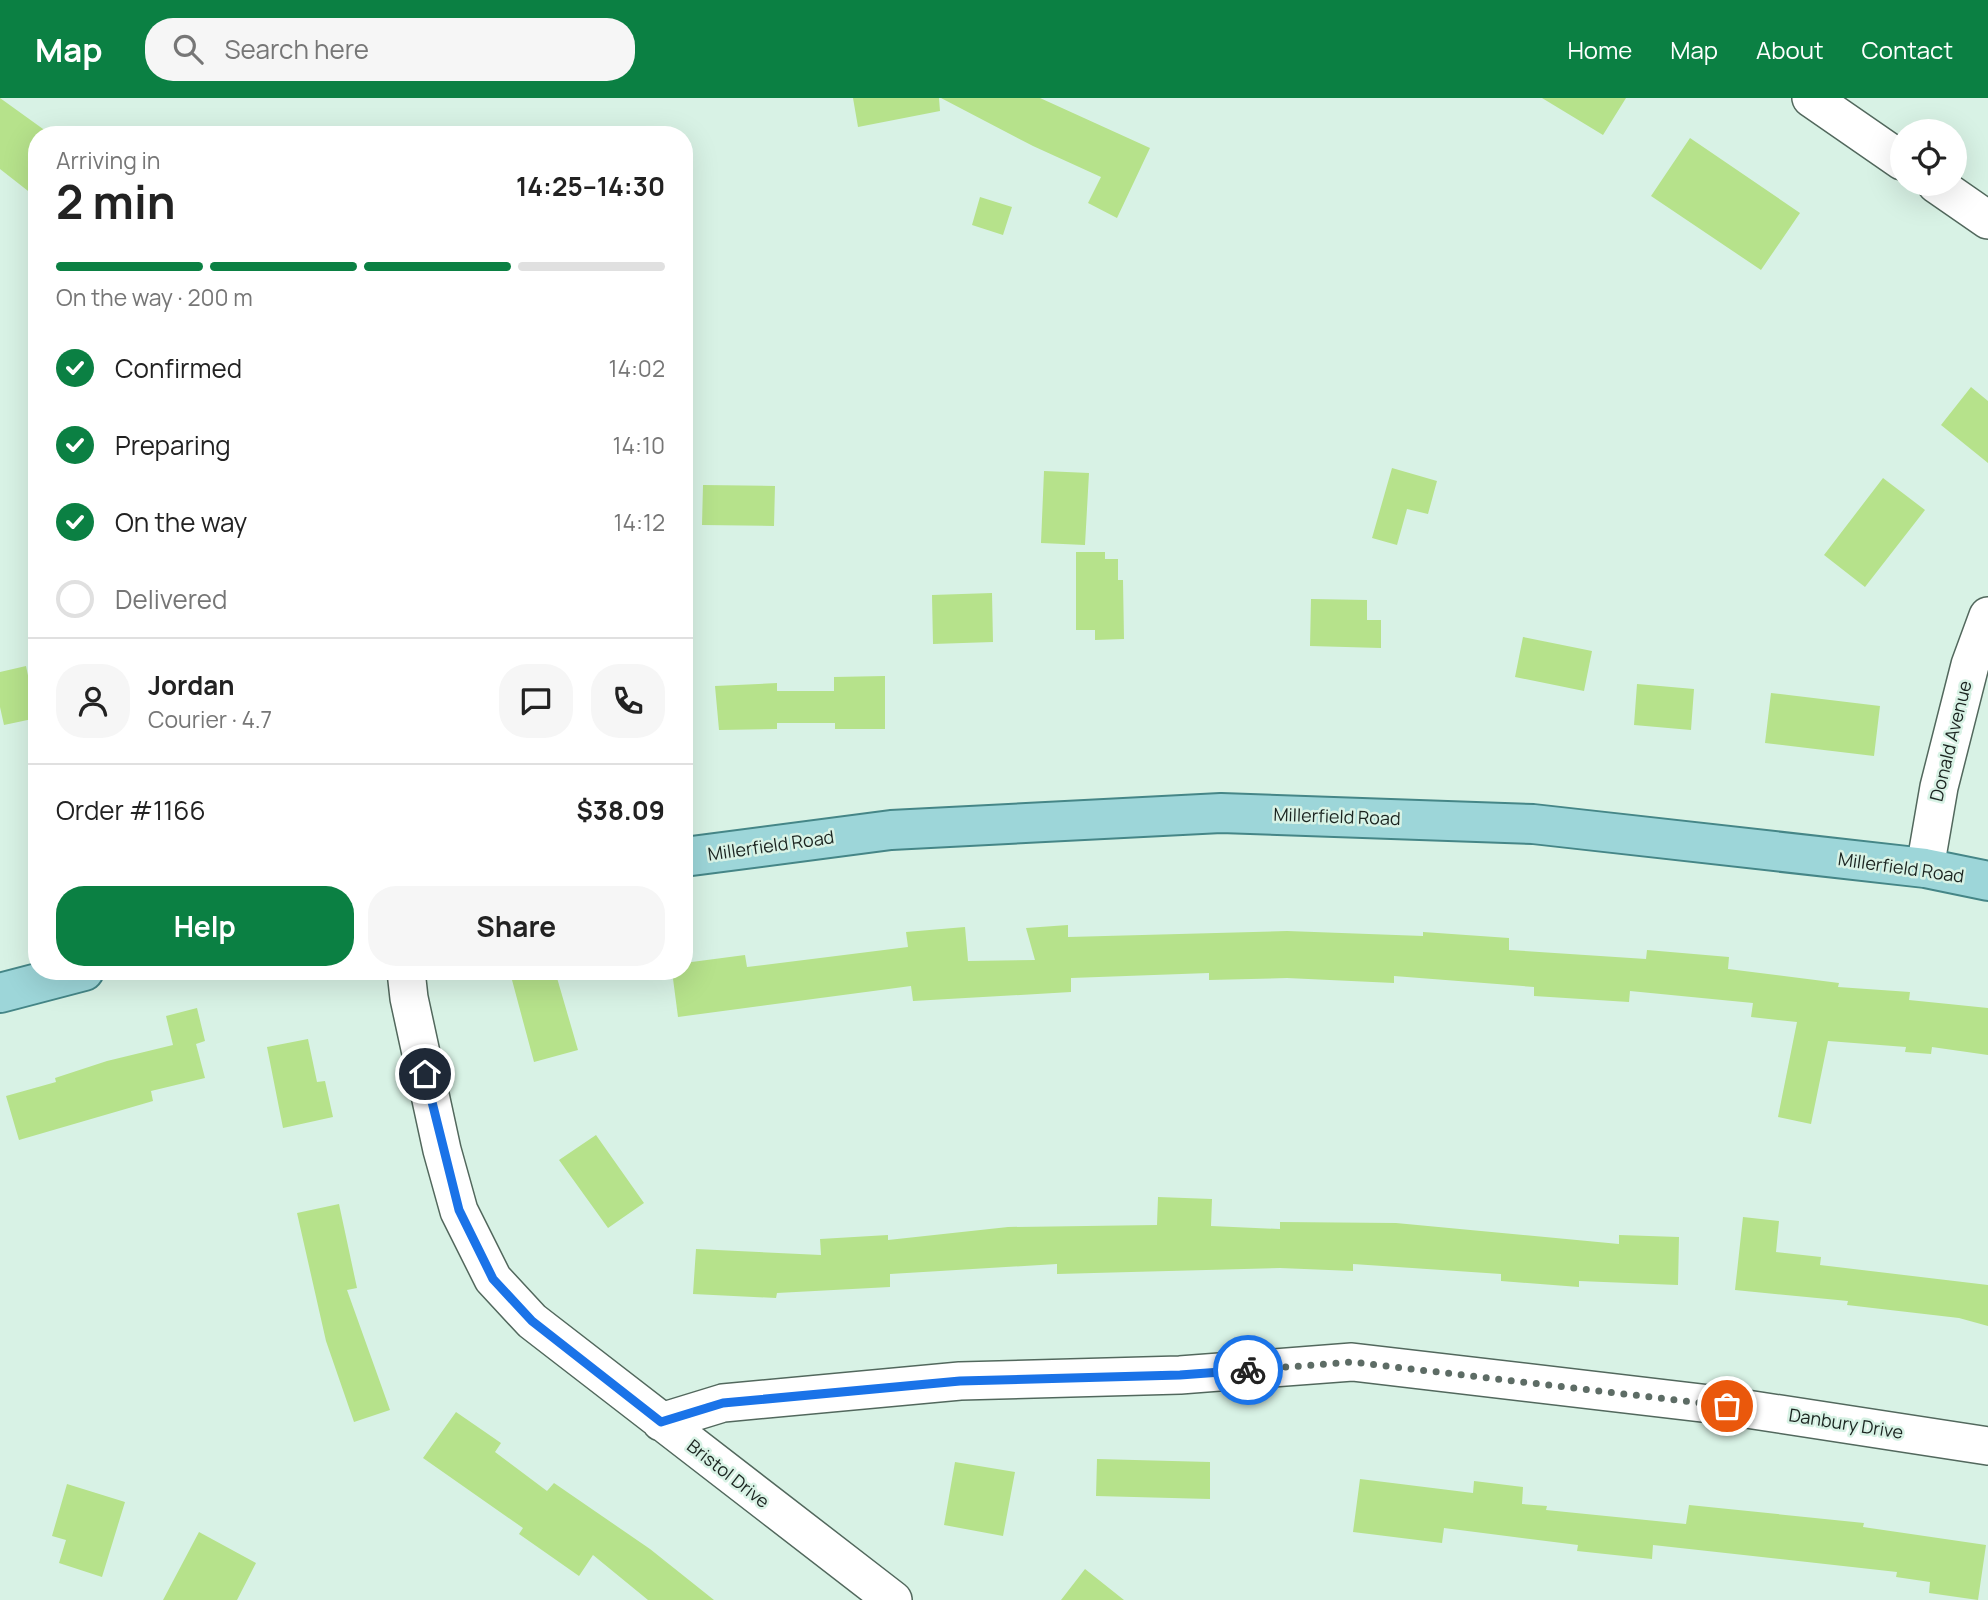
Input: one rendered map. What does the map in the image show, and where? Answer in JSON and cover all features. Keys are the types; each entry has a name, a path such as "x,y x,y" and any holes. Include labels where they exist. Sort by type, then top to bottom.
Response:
{"main road":[{"name":"Millerfield Road","path":"693,856 891,830 1221,813 1533,824 1925,869 1988,881"},
{"path":"0,993 50,980"}],"street":[{"path":"1811,98 1890,153"},
{"path":"1953,196 1988,220"},
{"name":"Donald Avenue","path":"1925,869 1938,787 1970,666 1988,616"},
{"name":"Bristol Drive","path":"407,980 452,1186 459,1210 493,1279 532,1321 893,1600"},
{"name":"Danbury Drive","path":"661,1422 723,1403 960,1381 1180,1375 1352,1362 1727,1406 1988,1446"}],"building":[{"path":"0,98 39,126 28,126 28,191 0,169"},
{"path":"853,98 939,98 940,111 858,127"},
{"path":"941,98 1040,98 1150,148 1117,218 1088,203 1101,177 1033,146"},
{"path":"1542,98 1626,98 1603,135"},
{"path":"1690,138 1800,213 1761,270 1651,196"},
{"path":"980,197 1012,207 1003,235 972,225"},
{"path":"1971,387 1988,401 1988,463 1941,425"},
{"path":"1392,468 1437,481 1428,514 1407,509 1397,545 1372,538"},
{"path":"1044,471 1089,473 1085,545 1041,543"},
{"path":"1883,478 1925,510 1865,587 1824,555"},
{"path":"703,485 775,486 774,526 702,525"},
{"path":"1076,552 1105,552 1105,559 1118,559 1118,580 1123,580 1124,639 1095,640 1095,630 1076,630"},
{"path":"992,593 993,642 933,644 932,595"},
{"path":"1311,599 1367,600 1367,620 1381,620 1381,648 1310,646"},
{"path":"1523,637 1592,651 1584,691 1515,677"},
{"path":"26,666 28,720 4,725 0,707 0,672"},
{"path":"885,676 885,729 835,729 835,723 777,723 777,729 719,730 715,686 777,683 777,691 834,691 834,677"},
{"path":"1637,684 1694,689 1691,730 1634,725"},
{"path":"1771,693 1880,706 1874,756 1765,743"},
{"path":"1068,925 1068,937 1287,931 1423,936 1423,932 1509,938 1509,950 1646,959 1647,950 1729,957 1728,969 1839,983 1838,987 1910,992 1909,1000 1988,1008 1988,1055 1932,1047 1931,1054 1905,1052 1906,1047 1828,1041 1811,1124 1778,1117 1797,1022 1751,1017 1753,1003 1630,991 1629,1002 1534,996 1534,987 1394,976 1394,983 1287,978 1209,980 1209,973 1071,978 1071,992 913,1001 911,986 678,1017 673,980 693,980 693,962 745,955 747,967 908,947 906,932 965,927 968,961 1035,960 1026,928"},
{"path":"512,980 558,980 578,1050 534,1062"},
{"path":"197,1008 205,1041 196,1044 205,1078 151,1091 153,1101 19,1140 6,1096 56,1082 55,1078 107,1061 173,1045 166,1016"},
{"path":"308,1039 317,1082 325,1081 333,1117 283,1128 267,1047"},
{"path":"596,1135 644,1203 608,1228 559,1160"},
{"path":"1158,1197 1212,1199 1211,1226 1280,1229 1280,1222 1396,1223 1619,1244 1619,1235 1679,1237 1678,1285 1579,1281 1579,1287 1501,1281 1501,1274 1353,1264 1353,1271 1280,1268 1057,1274 1057,1264 890,1274 890,1287 777,1293 776,1298 693,1294 696,1249 821,1255 820,1239 888,1235 888,1240 1008,1227 1157,1225"},
{"path":"339,1204 357,1288 347,1290 390,1410 354,1422 326,1341 297,1213"},
{"path":"1743,1217 1779,1221 1776,1252 1821,1257 1820,1265 1988,1285 1988,1326 1959,1318 1847,1305 1848,1301 1735,1290"},
{"path":"456,1412 501,1443 495,1452 547,1491 554,1483 650,1549 714,1600 648,1600 593,1555 579,1576 519,1534 523,1528 423,1458"},
{"path":"1097,1459 1210,1462 1210,1499 1096,1496"},
{"path":"955,1462 1015,1472 1003,1536 944,1525"},
{"path":"1360,1479 1473,1493 1474,1481 1523,1487 1522,1504 1547,1506 1546,1510 1686,1524 1689,1505 1864,1523 1863,1527 1986,1545 1978,1600 1929,1593 1930,1582 1896,1577 1897,1572 1653,1545 1652,1559 1577,1551 1578,1545 1444,1528 1442,1543 1353,1532"},
{"path":"67,1484 125,1502 102,1577 59,1563 66,1540 52,1536"},
{"path":"199,1532 256,1563 237,1600 163,1600"},
{"path":"1085,1569 1124,1600 1061,1600"}],"way so far":[{"path":"1248,1370 1352,1362 1727,1406"}],"route":[{"path":"425,1074 459,1210 493,1279 532,1321 661,1422 723,1403 960,1381 1180,1375 1248,1370"}]}
